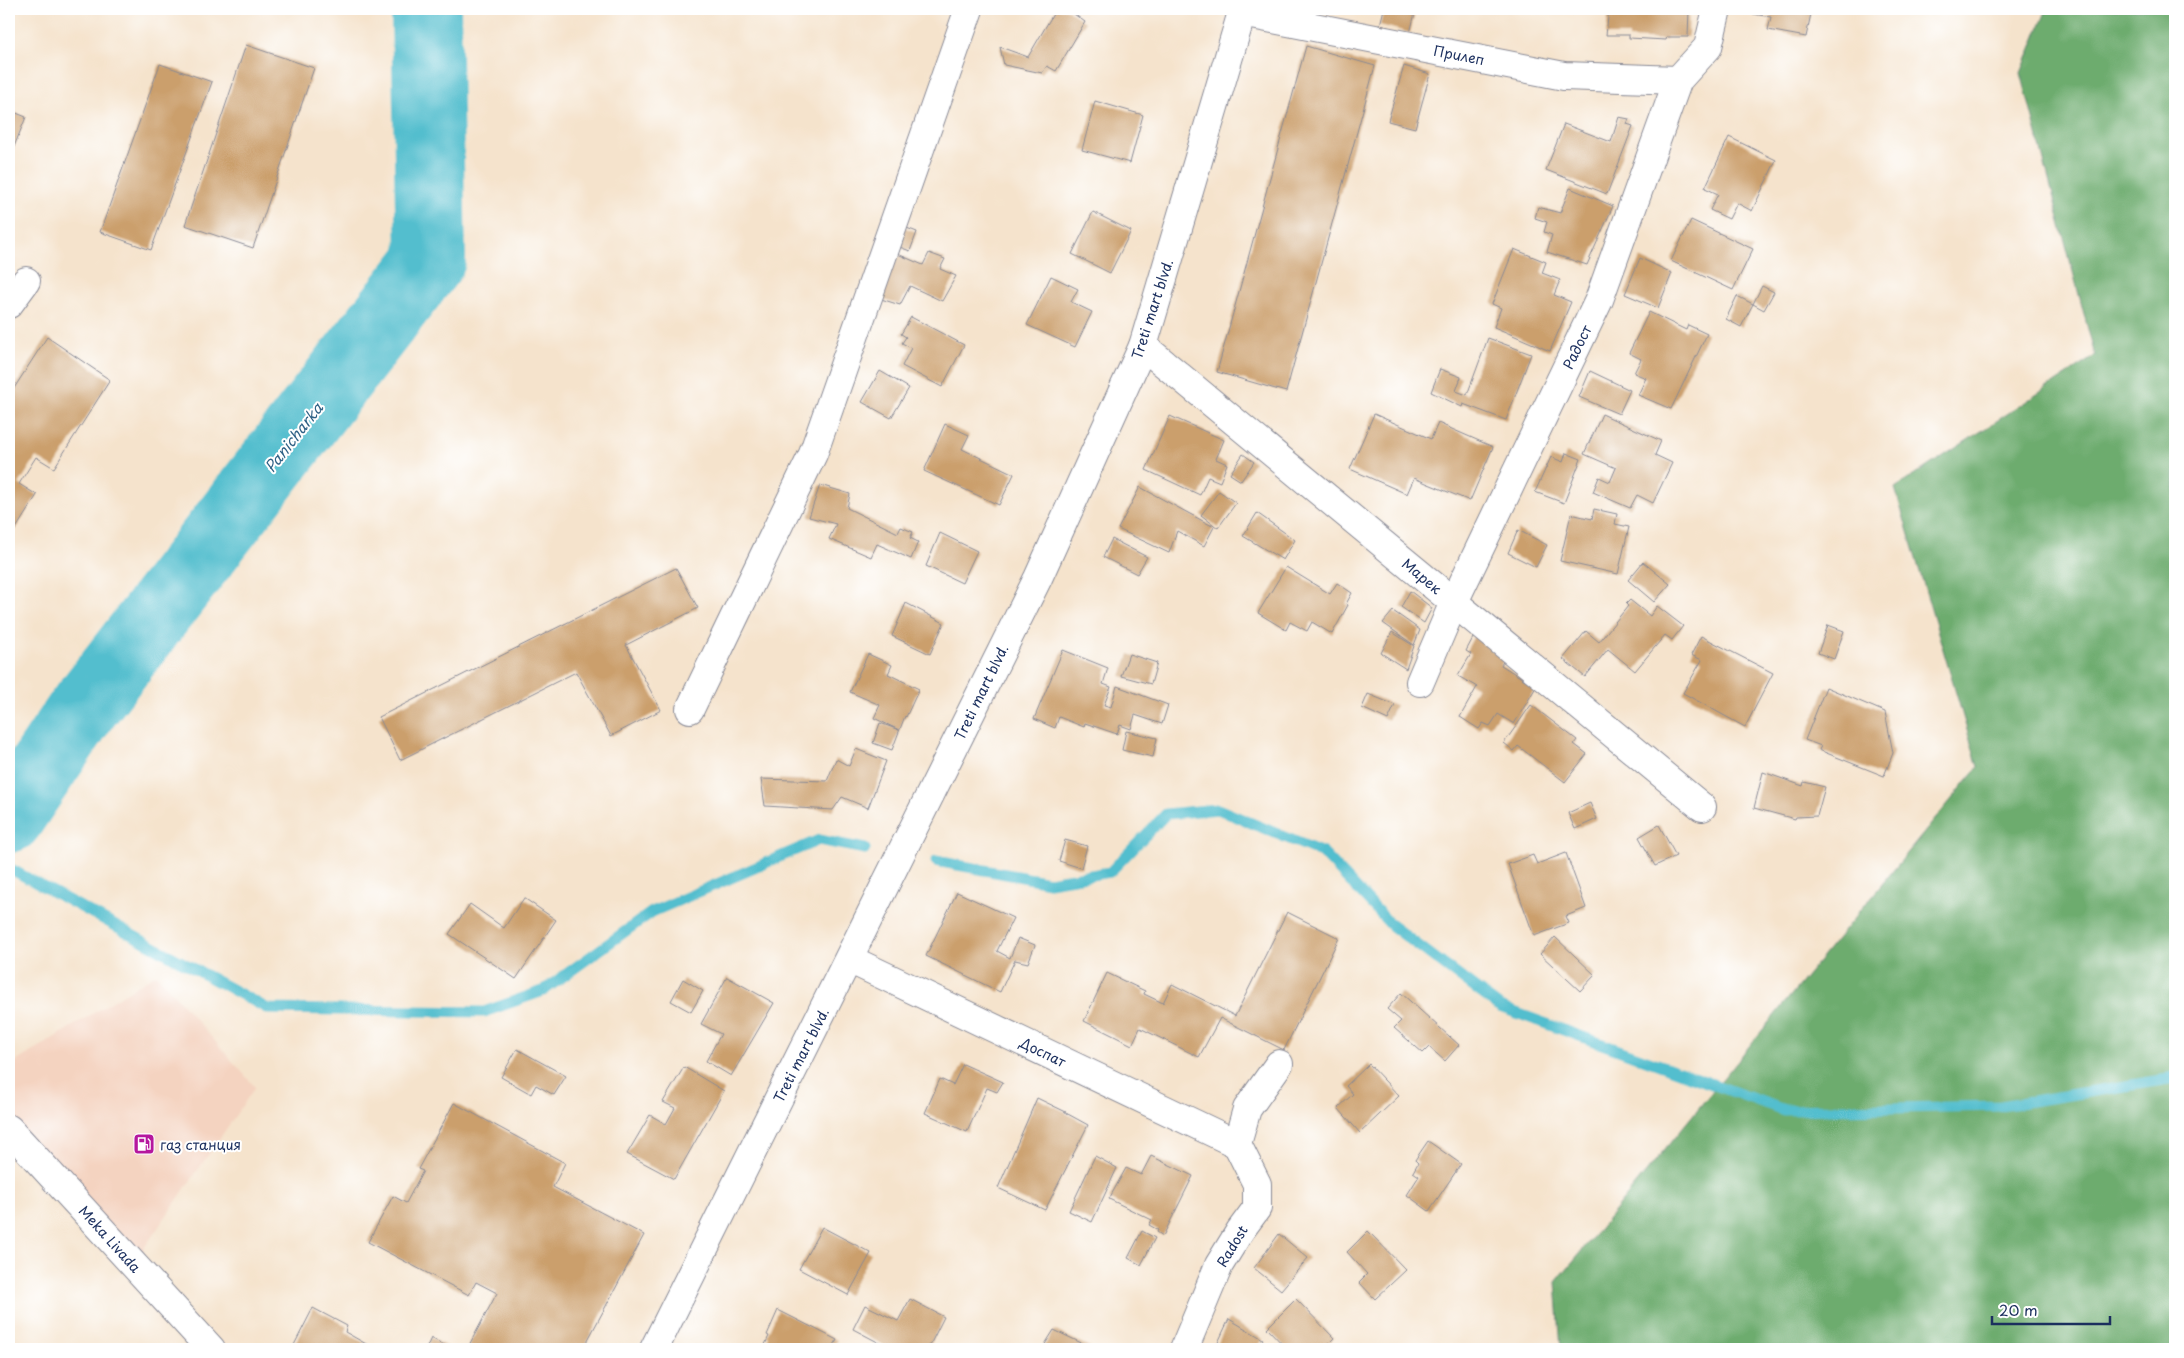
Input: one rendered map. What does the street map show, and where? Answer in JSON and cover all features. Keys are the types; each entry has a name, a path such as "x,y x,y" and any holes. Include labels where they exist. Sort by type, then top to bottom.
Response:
{"street":[{"path":"690,709 813,454 969,9"},
{"name":"Радост","path":"1420,682 1454,602 1599,300 1678,80 1708,47 1717,9"},
{"name":"Прилеп","path":"1243,11 1564,76 1678,80"},
{"name":"Treti mart blvd.","path":"654,1349 1038,578 1143,346 1243,11"},
{"path":"9,304 26,282"},
{"name":"Марек","path":"1143,346 1702,807"},
{"name":"Доспат","path":"849,959 1236,1144"},
{"path":"1236,1144 1248,1109 1279,1064"},
{"name":"Meka Livada","path":"9,1129 211,1349"},
{"name":"Radost","path":"1184,1349 1219,1265 1240,1230 1257,1208 1257,1184 1236,1144"}],"shaded area":[{"path":"156,974 255,1087 133,1264 9,1129 9,1066"}],"green space":[{"path":"2047,9 2175,9 2175,1349 1561,1349 1556,1282 1978,767 1895,488 2095,356 2021,73"}],"building":[{"path":"1056,9 1067,9 1085,22 1056,71 1047,66 1042,73 1004,65 1000,47 1028,57"},
{"path":"1384,9 1416,9 1410,33 1380,25"},
{"path":"1609,9 1689,9 1688,37 1667,37 1666,40 1629,38 1629,35 1606,35"},
{"path":"1754,9 1812,9 1806,37 1768,30 1771,17 1753,14"},
{"path":"246,45 314,68 253,248 185,225"},
{"path":"1306,46 1375,66 1286,392 1217,372"},
{"path":"160,64 212,82 151,250 100,232"},
{"path":"1404,66 1430,74 1415,128 1388,121"},
{"path":"1095,101 1143,115 1130,163 1082,150"},
{"path":"9,110 26,117 9,159"},
{"path":"1619,117 1629,119 1627,124 1633,126 1607,194 1546,170 1564,124 1611,142"},
{"path":"1729,137 1776,160 1752,211 1737,203 1729,219 1710,210 1718,194 1705,188"},
{"path":"1570,188 1613,206 1587,265 1547,252 1552,235 1544,232 1547,222 1535,218 1538,207 1560,213"},
{"path":"1093,212 1131,231 1110,273 1072,254"},
{"path":"1691,220 1753,249 1733,290 1671,261"},
{"path":"904,227 917,232 910,251 897,246"},
{"path":"1514,249 1546,262 1542,273 1560,280 1554,295 1571,302 1550,351 1494,327 1501,308 1492,304"},
{"path":"893,252 923,265 929,253 945,259 940,269 956,276 942,301 910,286 900,305 881,299 889,278 884,275"},
{"path":"1640,258 1672,273 1658,308 1625,294"},
{"path":"1051,276 1078,289 1071,302 1092,312 1075,347 1027,325"},
{"path":"1762,286 1774,292 1764,310 1753,304"},
{"path":"1737,296 1753,304 1741,327 1726,319"},
{"path":"1649,312 1686,330 1688,325 1707,334 1671,409 1638,395 1646,378 1634,373 1641,359 1629,353"},
{"path":"911,317 964,345 942,387 902,366 911,348 902,343 906,337 901,334"},
{"path":"47,337 110,380 54,468 36,457 19,484 37,495 15,530 9,526 9,396"},
{"path":"1488,338 1531,354 1506,420 1463,404 1462,407 1431,392 1440,369 1461,377 1456,391 1467,395"},
{"path":"880,371 909,388 891,418 862,402"},
{"path":"1590,371 1630,390 1619,414 1579,397"},
{"path":"1374,414 1431,439 1438,423 1493,447 1470,501 1414,478 1407,494 1350,469"},
{"path":"1602,414 1661,441 1655,455 1672,463 1653,503 1637,495 1630,508 1593,492 1599,477 1610,482 1616,468 1584,454"},
{"path":"1170,416 1224,440 1216,459 1227,464 1220,482 1208,477 1200,495 1146,470"},
{"path":"945,424 969,435 962,449 1014,474 999,505 924,471"},
{"path":"1566,453 1581,459 1564,503 1535,492 1551,457 1563,462"},
{"path":"1243,454 1254,462 1241,481 1230,474"},
{"path":"820,485 850,494 847,508 898,533 901,527 913,532 910,538 918,542 911,559 877,544 871,557 829,539 836,524 809,517"},
{"path":"1140,487 1214,527 1204,546 1177,531 1169,553 1118,529"},
{"path":"1219,491 1236,503 1218,528 1201,515"},
{"path":"1594,509 1617,514 1615,524 1629,527 1618,574 1560,561 1571,514 1592,519"},
{"path":"1257,513 1295,540 1283,560 1243,536"},
{"path":"1518,530 1547,545 1536,567 1508,553"},
{"path":"940,533 977,551 962,583 926,566"},
{"path":"1112,539 1147,557 1137,574 1103,557"},
{"path":"1643,562 1670,584 1654,602 1628,580"},
{"path":"1286,567 1330,594 1337,583 1352,593 1346,604 1348,605 1332,634 1312,622 1307,631 1290,622 1286,630 1258,613"},
{"path":"676,568 698,608 626,645 661,710 611,736 576,672 400,760 379,717"},
{"path":"1410,591 1432,608 1424,623 1401,607"},
{"path":"1630,600 1650,616 1657,606 1683,626 1672,640 1665,635 1635,671 1608,649 1585,677 1563,659 1586,631 1599,642 1628,606 1626,604"},
{"path":"906,603 944,623 930,654 892,636"},
{"path":"1393,611 1420,630 1414,645 1383,623"},
{"path":"1828,625 1844,631 1834,659 1818,653"},
{"path":"1392,632 1414,646 1406,669 1381,653"},
{"path":"1474,636 1504,660 1501,665 1536,687 1514,724 1498,714 1490,726 1483,723 1479,729 1460,717 1477,687 1458,676 1471,654 1466,651"},
{"path":"1701,636 1773,673 1745,727 1683,693 1702,660 1691,655"},
{"path":"1063,650 1108,668 1103,684 1111,687 1104,705 1111,707 1117,686 1168,705 1162,724 1135,715 1131,729 1120,725 1117,734 1085,723 1084,727 1059,717 1055,728 1034,719"},
{"path":"868,654 892,665 888,674 919,689 905,716 892,750 873,743 880,723 899,730 874,718 880,705 850,692"},
{"path":"1129,654 1157,663 1151,684 1121,676"},
{"path":"1826,687 1885,712 1893,753 1884,776 1819,750 1821,746 1805,740"},
{"path":"1368,694 1395,705 1388,720 1362,708"},
{"path":"1531,705 1577,740 1574,744 1587,754 1565,782 1518,746 1514,751 1504,743"},
{"path":"1126,731 1157,738 1153,757 1122,750"},
{"path":"856,749 886,761 868,808 842,797 833,810 765,806 761,779 827,781 836,759 849,766"},
{"path":"1763,772 1803,786 1804,782 1825,787 1817,816 1796,817 1795,819 1754,808"},
{"path":"1590,803 1597,819 1575,829 1568,813"},
{"path":"1659,825 1676,856 1655,866 1639,837"},
{"path":"1065,840 1087,846 1081,868 1059,861"},
{"path":"1566,853 1586,908 1566,916 1569,923 1534,936 1508,864 1533,855 1537,864"},
{"path":"957,892 1013,918 997,951 1010,958 1018,938 1035,945 1028,963 1015,960 1000,992 926,956"},
{"path":"524,898 556,920 516,979 449,934 470,904 504,928"},
{"path":"1287,912 1339,938 1284,1050 1220,1018 1199,1057 1140,1028 1132,1045 1084,1021 1107,973 1145,991 1144,994 1163,1003 1172,984 1235,1016"},
{"path":"1555,937 1595,975 1580,991 1540,954"},
{"path":"727,977 774,1003 731,1076 706,1061 721,1034 701,1024"},
{"path":"683,979 703,991 691,1012 671,1001"},
{"path":"1401,993 1459,1045 1445,1061 1429,1047 1423,1053 1394,1028 1401,1021 1387,1009"},
{"path":"517,1049 566,1076 554,1095 536,1085 531,1094 501,1077"},
{"path":"963,1064 1003,1082 997,1092 987,1088 967,1132 925,1113 940,1079 953,1085"},
{"path":"1369,1064 1399,1096 1360,1133 1338,1108 1353,1094 1346,1086"},
{"path":"684,1067 724,1091 674,1179 627,1154 650,1115 666,1124 675,1108 663,1102"},
{"path":"1037,1098 1088,1125 1045,1210 998,1188"},
{"path":"454,1103 565,1163 553,1187 644,1235 583,1349 467,1349 497,1293 476,1282 469,1295 368,1242 393,1196 406,1203 423,1171 418,1169"},
{"path":"1428,1141 1461,1164 1429,1211 1407,1195 1419,1176 1413,1172 1418,1163 1415,1160"},
{"path":"1095,1156 1117,1168 1092,1222 1069,1211"},
{"path":"1151,1156 1193,1176 1163,1236 1157,1232 1158,1230 1149,1225 1152,1220 1109,1199 1126,1168 1141,1175"},
{"path":"822,1227 871,1253 848,1295 799,1269"},
{"path":"1142,1231 1155,1238 1141,1265 1128,1258"},
{"path":"1368,1231 1406,1270 1375,1299 1359,1282 1367,1274 1347,1252"},
{"path":"1279,1234 1308,1258 1281,1290 1254,1268"},
{"path":"910,1299 944,1317 928,1349 891,1349 853,1329 865,1305 898,1321"},
{"path":"1296,1299 1334,1338 1323,1349 1287,1349 1267,1328"},
{"path":"313,1308 347,1326 345,1332 375,1349 292,1349"},
{"path":"778,1310 837,1340 832,1349 763,1349"},
{"path":"1229,1319 1263,1339 1257,1349 1215,1349"},
{"path":"1054,1330 1094,1349 1042,1349"},
{"path":"431,1338 452,1349 426,1349"}],"waterway":[{"name":"Panicharka","path":"9,818 81,711 431,259 426,9"},
{"path":"936,861 1049,882 1110,872 1166,814 1218,809 1323,853 1391,925 1500,1007 1784,1110 2001,1106 2175,1078"},
{"path":"9,868 268,1009 484,1012 543,991 652,912 819,840 865,849"}],"place":[{"name":"газ станция","path":"144,1144"}]}
